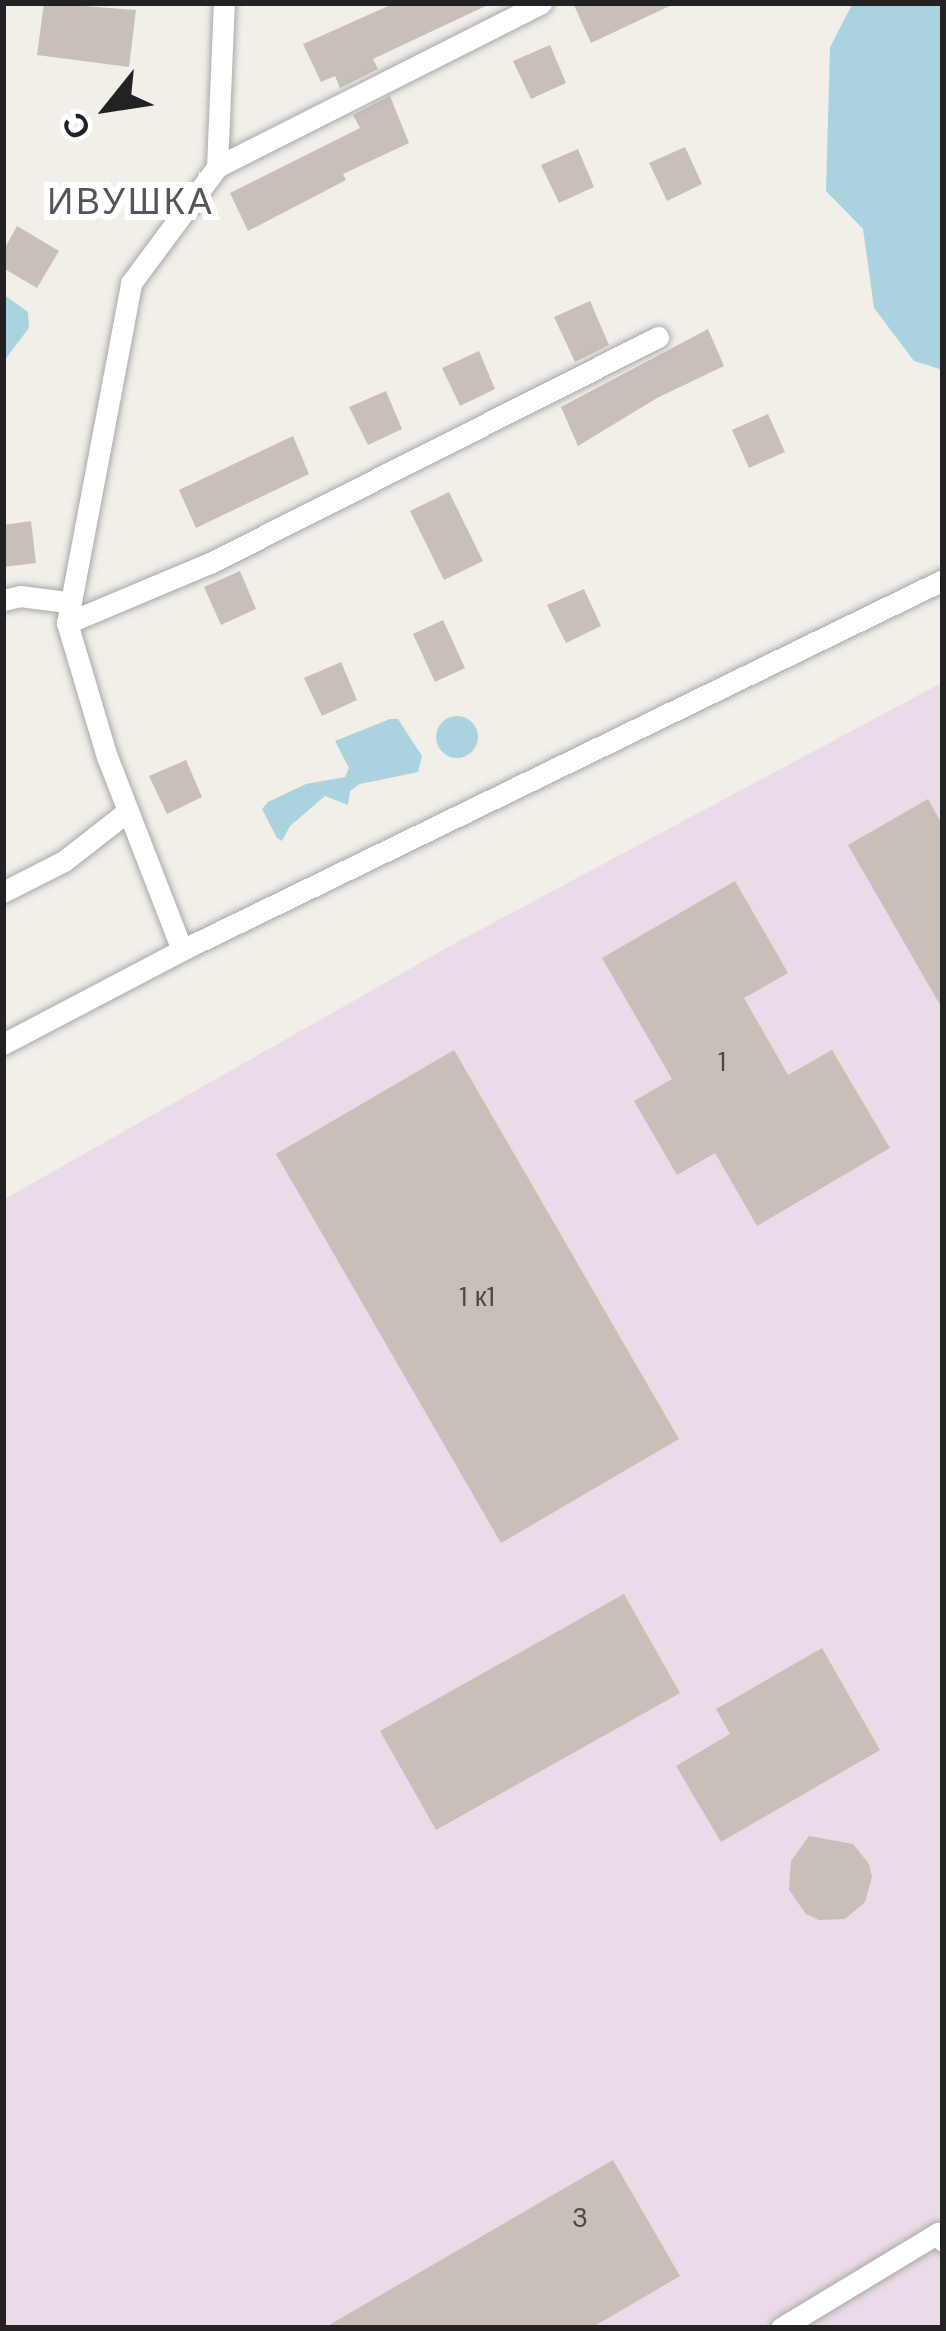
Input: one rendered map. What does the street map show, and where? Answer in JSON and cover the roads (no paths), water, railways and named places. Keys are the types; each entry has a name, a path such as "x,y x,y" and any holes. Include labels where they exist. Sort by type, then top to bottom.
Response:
{"lane":[{"path":"218,166 224,3"},
{"path":"182,950 128,811 67,612 131,283 218,166 541,3"},
{"path":"3,600 20,596 67,612 209,563 658,337"},
{"path":"3,1044 182,950 943,580"},
{"path":"3,892 64,861 128,811"},
{"path":"781,2328 938,2233 943,2241"}],"water":[{"path":"853,3 943,3 943,370 914,361 874,308 863,229 826,191 830,47"},
{"path":"3,294 28,312 29,328 3,362"},
{"path":"457,716 472,722 478,737 472,752 457,758 442,752 436,737 442,722"},
{"path":"398,719 422,756 418,772 360,784 350,791 348,805 325,796 290,826 282,841 277,838 262,809 268,802 306,784 345,777 349,768 335,741"}],"district":[{"name":"ИВУШКА","path":"131,202"}]}
